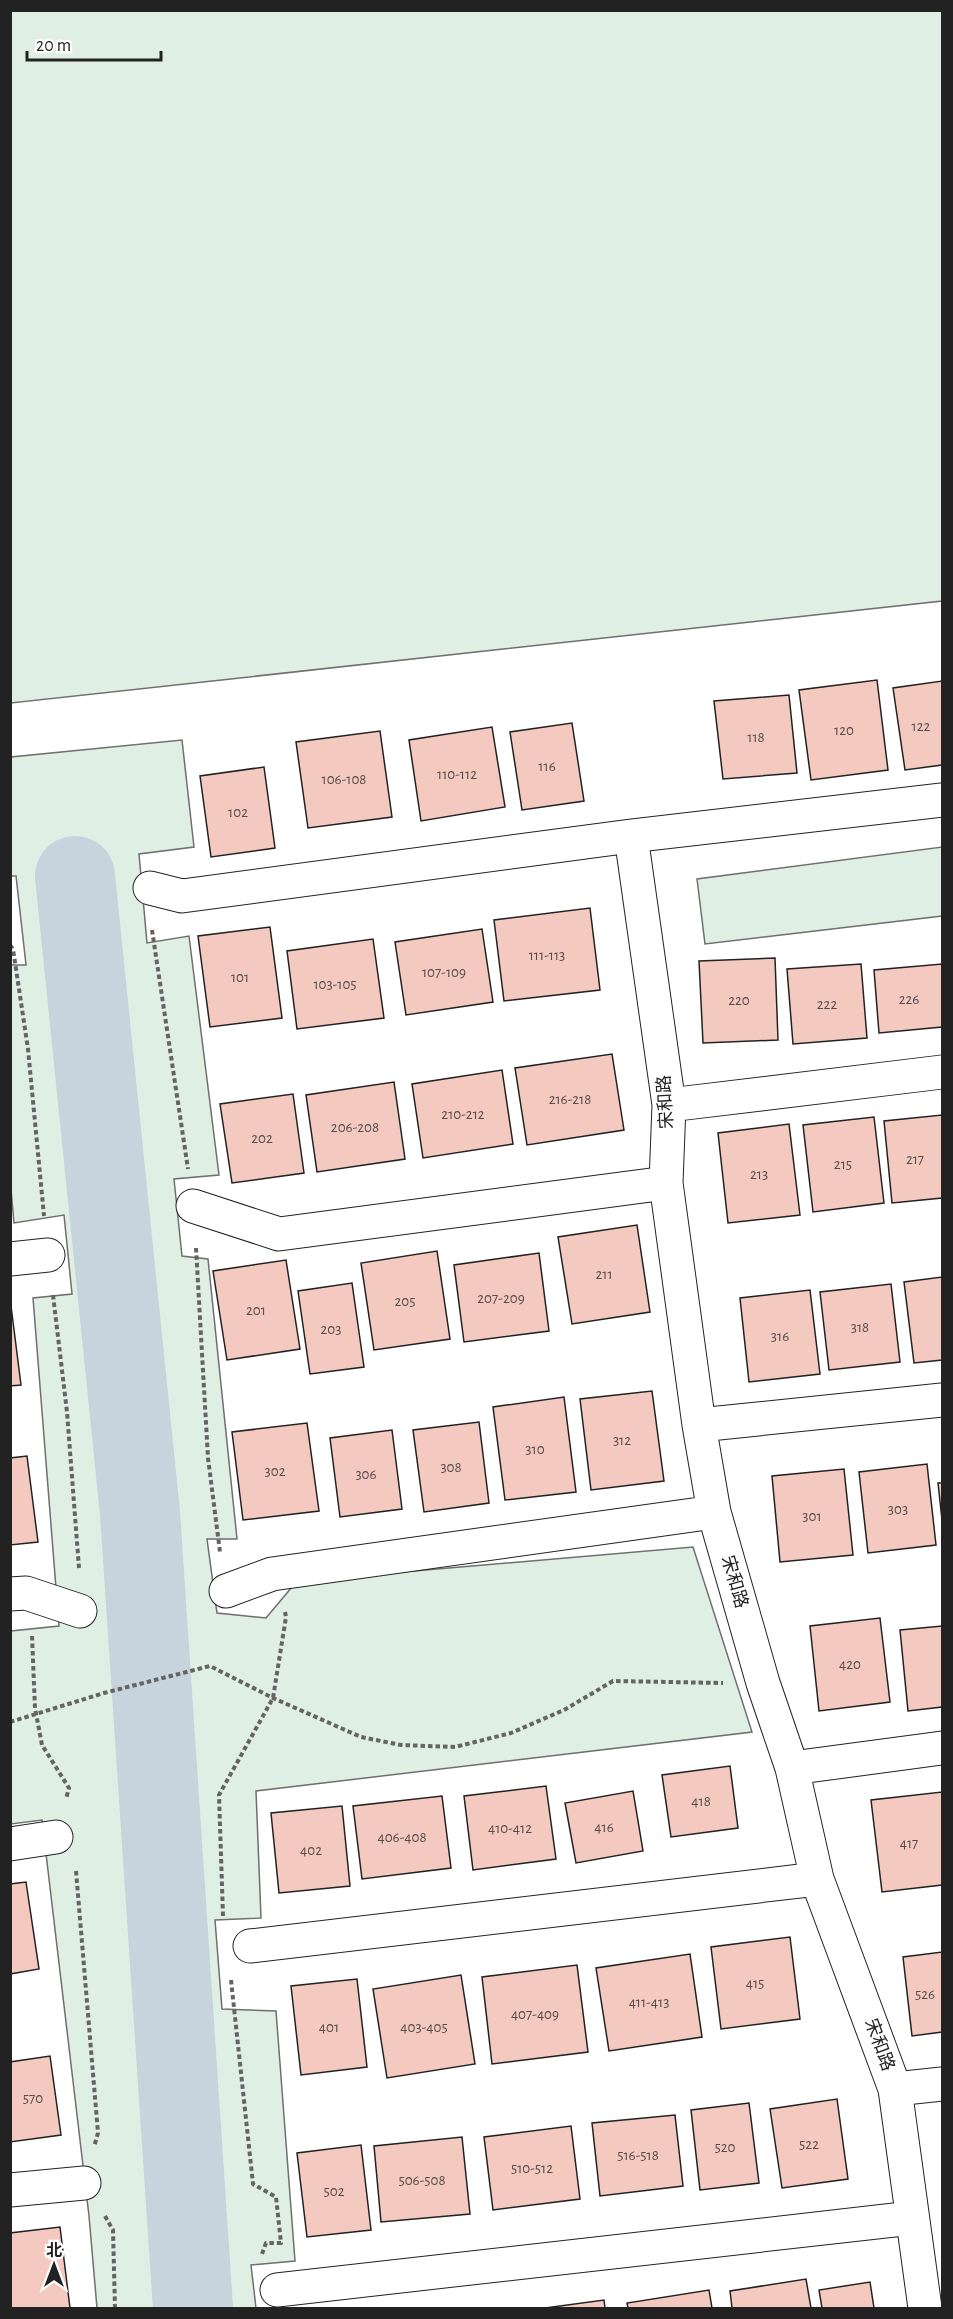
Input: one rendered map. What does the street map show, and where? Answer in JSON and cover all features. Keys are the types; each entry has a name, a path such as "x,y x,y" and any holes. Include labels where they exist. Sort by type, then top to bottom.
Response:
{"street":[{"path":"150,888 182,896 631,836 942,800"},
{"name":"宋和路","path":"631,836 669,1105 666,1183 699,1425 714,1512 763,1683 792,1768 817,1879 895,2090 925,2308"},
{"path":"669,1105 942,1072"},
{"path":"193,1206 279,1234 666,1183"},
{"path":"10,1259 48,1255"},
{"path":"699,1425 942,1400"},
{"path":"225,1591 272,1574 714,1512"},
{"path":"18,1593 80,1611"},
{"path":"792,1768 942,1748"},
{"path":"10,1844 56,1837"},
{"path":"250,1946 817,1879"},
{"path":"895,2090 942,2084"},
{"path":"10,2190 84,2183"},
{"path":"277,2290 912,2218"}],"path":[{"path":"18,1593 32,1632 35,1708 42,1745 69,1788 56,1837 75,1861 98,2133 84,2183 113,2230 115,2308"},
{"path":"11,1724 104,1693 210,1666 273,1698 361,1737 400,1745 455,1747 512,1733 564,1710 613,1681 763,1683"}],"green space":[{"path":"10,11 942,11 942,601 11,703"},
{"path":"182,740 194,847 139,854 147,943 189,936 219,1175 174,1179 182,1256 208,1259 237,1539 207,1539 217,1613 266,1618 297,1581 693,1547 752,1732 256,1791 261,1918 215,1920 222,2009 276,2011 295,2261 251,2265 256,2308 97,2308 89,2216 42,1820 11,1824 11,1631 59,1626 33,1298 72,1294 64,1215 14,1223 10,1178 10,965 26,965 16,876 11,876 11,757"},
{"path":"942,847 942,916 705,944 697,879"}],"building":[{"path":"877,680 888,770 811,780 799,690"},
{"path":"942,681 942,765 905,770 893,688"},
{"path":"789,695 797,773 723,779 714,701"},
{"path":"572,723 584,801 522,810 510,732"},
{"path":"492,727 505,807 421,821 409,740"},
{"path":"380,731 392,817 308,828 296,742"},
{"path":"264,767 275,848 211,857 200,776"},
{"path":"590,908 600,990 504,1001 494,920"},
{"path":"270,927 282,1018 210,1027 198,936"},
{"path":"482,929 493,1002 406,1015 395,942"},
{"path":"373,939 384,1018 297,1029 287,951"},
{"path":"775,958 778,1040 703,1043 699,961"},
{"path":"861,964 867,1038 793,1044 787,969"},
{"path":"942,964 942,1027 879,1033 874,970"},
{"path":"612,1054 624,1130 527,1145 515,1068"},
{"path":"502,1070 513,1144 423,1158 412,1084"},
{"path":"394,1082 405,1159 317,1172 306,1095"},
{"path":"293,1094 304,1173 232,1183 220,1104"},
{"path":"942,1115 942,1198 892,1203 884,1121"},
{"path":"874,1117 884,1203 813,1212 803,1125"},
{"path":"789,1124 800,1215 728,1223 718,1133"},
{"path":"637,1225 650,1312 572,1324 558,1237"},
{"path":"437,1251 450,1339 374,1350 361,1263"},
{"path":"539,1253 549,1331 464,1342 454,1265"},
{"path":"286,1260 300,1349 227,1360 213,1271"},
{"path":"942,1277 942,1360 914,1363 904,1282"},
{"path":"352,1283 364,1367 310,1374 298,1291"},
{"path":"891,1284 900,1362 829,1370 820,1292"},
{"path":"810,1290 820,1374 749,1382 740,1298"},
{"path":"10,1298 21,1385 10,1386"},
{"path":"652,1391 664,1481 591,1490 580,1399"},
{"path":"564,1397 576,1492 505,1500 493,1407"},
{"path":"479,1422 489,1503 424,1512 413,1430"},
{"path":"307,1423 319,1511 243,1520 232,1432"},
{"path":"392,1430 402,1509 340,1517 330,1438"},
{"path":"27,1456 38,1542 10,1545 10,1458"},
{"path":"927,1464 936,1545 868,1553 859,1472"},
{"path":"844,1469 853,1555 780,1562 772,1476"},
{"path":"938,1483 942,1483 942,1520"},
{"path":"880,1618 890,1702 819,1711 810,1626"},
{"path":"942,1626 942,1707 908,1711 900,1630"},
{"path":"730,1766 738,1828 671,1837 662,1775"},
{"path":"546,1786 556,1859 473,1870 464,1796"},
{"path":"633,1791 643,1851 576,1863 565,1803"},
{"path":"942,1792 942,1885 882,1892 871,1800"},
{"path":"442,1796 451,1868 362,1879 353,1806"},
{"path":"342,1806 350,1886 279,1893 271,1813"},
{"path":"26,1882 39,1969 10,1974 10,1884"},
{"path":"790,1937 800,2019 721,2029 711,1947"},
{"path":"942,1952 942,2032 912,2036 903,1957"},
{"path":"690,1954 702,2037 609,2051 596,1968"},
{"path":"577,1965 588,2052 492,2064 482,1977"},
{"path":"461,1975 475,2064 387,2078 373,1989"},
{"path":"357,1979 367,2067 301,2075 291,1986"},
{"path":"50,2056 61,2135 10,2142 10,2062"},
{"path":"837,2099 848,2179 782,2188 770,2109"},
{"path":"749,2103 759,2183 700,2190 691,2110"},
{"path":"675,2115 683,2186 600,2196 592,2123"},
{"path":"571,2126 580,2199 493,2210 484,2137"},
{"path":"462,2137 470,2214 381,2222 374,2146"},
{"path":"361,2145 371,2230 307,2237 297,2153"},
{"path":"60,2227 70,2308 10,2308 10,2233"},
{"path":"806,2279 811,2308 732,2308 730,2291"},
{"path":"870,2282 874,2308 822,2308 819,2290"},
{"path":"709,2290 712,2308 628,2308 627,2303"},
{"path":"604,2300 605,2308 545,2308"}],"waterway":[{"path":"75,876 140,1513 193,2308"}]}
